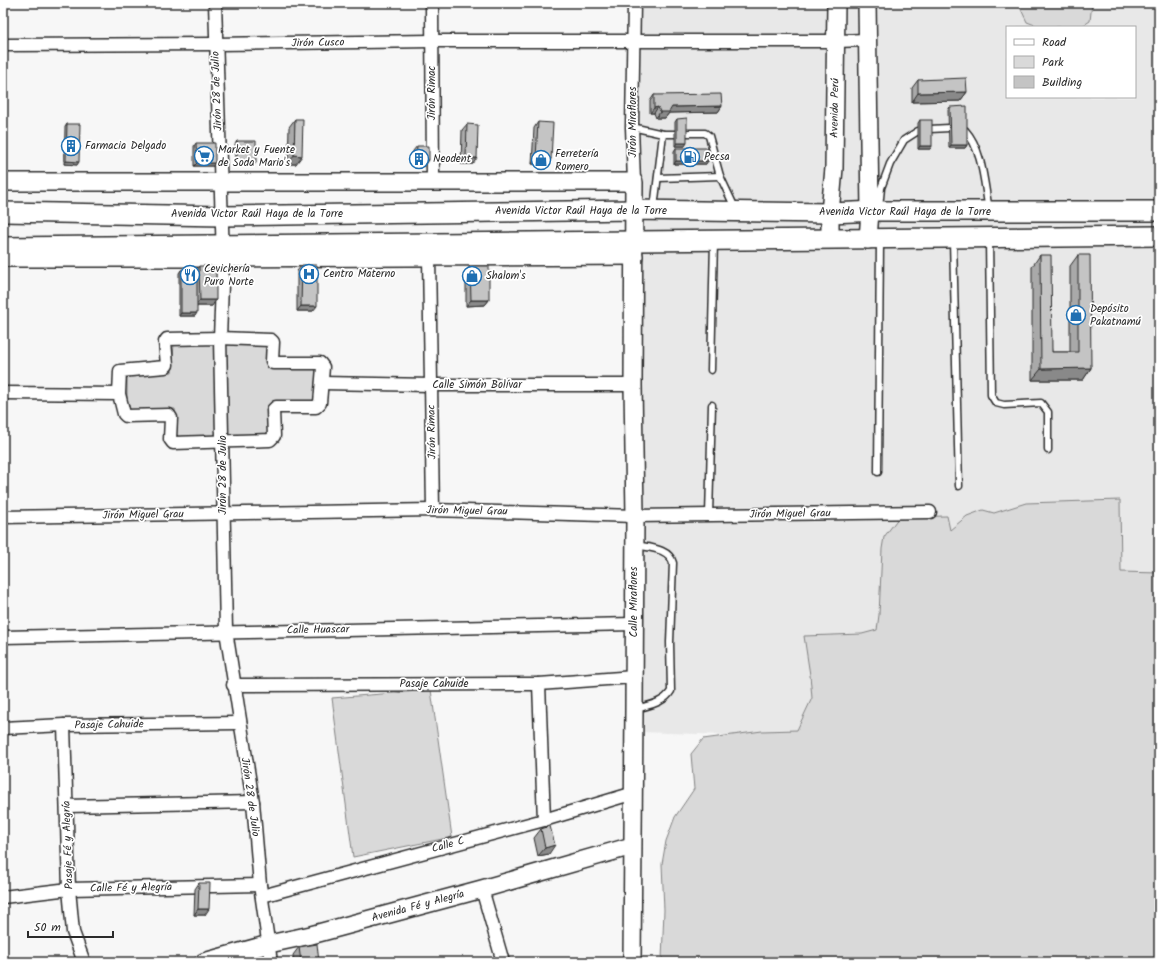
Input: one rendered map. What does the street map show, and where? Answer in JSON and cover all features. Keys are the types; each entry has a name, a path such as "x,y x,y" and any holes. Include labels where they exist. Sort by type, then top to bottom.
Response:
{"main road":[{"name":"Avenida Victor Raúl Haya de la Torre","path":"3,212 222,216 633,210 830,213 874,211 1159,211"},
{"path":"3,247 222,252 634,249 714,241 1159,236"}],"street":[{"name":"Jirón 28 de Julio","path":"215,3 222,216 220,338 226,631 252,802 261,890 271,962"},
{"name":"Jirón Rimac","path":"432,3 433,182"},
{"name":"Jirón Miraflores","path":"634,3 632,127 634,249"},
{"name":"Avenida Perú","path":"830,239 830,213 834,168 836,3"},
{"path":"867,3 874,240"},
{"name":"Jirón Cusco","path":"3,45 432,41 634,42 868,40"},
{"path":"3,182 634,182"},
{"path":"3,258 222,252 429,257 634,249"},
{"name":"Calle Miraflores","path":"632,962 635,544 633,386 634,249"},
{"name":"Jirón Rimac","path":"429,257 432,510"},
{"path":"220,338 271,340 273,342 272,362 320,363 323,367 320,403 316,407 276,406 273,410 274,436 270,440 173,443 170,439 171,418 169,415 126,416 124,414 119,394 120,371 165,367 167,365 165,342 167,339 220,338"},
{"name":"Calle Simón Bolívar","path":"322,383 633,386"},
{"path":"3,393 119,394"},
{"name":"Jirón Miguel Grau","path":"3,517 432,510 634,516 930,512"},
{"name":"Calle Huascar","path":"3,637 226,631 634,624"},
{"name":"Pasaje Cahuide","path":"233,685 539,684 634,677"},
{"path":"539,684 544,820"},
{"name":"Pasaje Cahuide","path":"3,728 64,725 239,723"},
{"name":"Pasaje Fé y Alegría","path":"64,725 69,889 73,932 84,962"},
{"name":"Calle C","path":"261,890 544,820 634,793"},
{"path":"67,806 252,802"},
{"name":"Avenida Fé y Alegría","path":"204,962 269,944 313,942 482,889 632,846"},
{"name":"Calle Fé y Alegría","path":"3,897 69,889 261,890"},
{"path":"482,889 503,962"}],"lane":[{"path":"632,127 663,134 675,134"},
{"path":"930,129 948,128"},
{"path":"874,211 890,164 904,140 918,130"},
{"path":"965,130 971,137 979,158 989,211"},
{"path":"685,133 705,133 709,136 720,176 736,212"},
{"path":"654,210 663,134"},
{"path":"658,178 720,176"},
{"path":"953,238 959,486"},
{"path":"989,238 991,395 996,403 1004,405 1041,403 1045,406 1048,412 1048,450"},
{"path":"874,240 878,472"},
{"path":"711,370 714,241"},
{"path":"709,515 712,405"},
{"path":"634,710 663,700 668,696 670,691 673,563 672,557 667,553 635,544"}],"shaded area":[{"path":"637,3 1159,3 1159,594 815,738 640,732"}],"green space":[{"path":"1018,3 1092,3 1090,21 1082,26 1037,26 1027,22"},
{"path":"174,344 268,344 269,367 318,367 318,402 271,404 269,435 176,439 175,409 127,410 127,375 172,372"},
{"path":"1120,500 1121,572 1159,573 1159,962 664,962 662,959 664,910 662,864 666,841 675,817 694,789 691,754 703,739 762,731 797,730 812,698 804,636 862,634 877,630 884,537 899,517 947,516 950,530 967,516 983,510 994,513 1026,503"},
{"path":"431,690 452,837 353,857 332,698"}],"building":[{"path":"966,78 967,92 918,93 918,80"},
{"path":"721,94 722,106 672,107 669,112 660,112 658,107 654,108 654,95"},
{"path":"967,106 967,145 951,145 950,107"},
{"name":"Pecsa","path":"687,118 687,143 677,143 677,119"},
{"path":"295,119 303,119 302,156 294,155"},
{"path":"920,120 932,120 932,146 920,146"},
{"path":"538,122 553,123 551,159 536,158"},
{"name":"Farmacia Delgado","path":"67,124 80,124 79,162 66,161"},
{"path":"467,124 478,125 477,158 466,158"},
{"path":"237,141 256,141 256,162 237,163"},
{"name":"Market y Fuente de Soda Mario's","path":"196,143 215,143 215,163 197,163"},
{"path":"417,146 429,146 429,160 416,160"},
{"name":"Pecsa","path":"676,148 708,148 708,161 676,161"},
{"path":"1040,255 1051,255 1052,352 1078,352 1078,255 1090,255 1091,368 1041,369"},
{"path":"302,265 317,265 317,306 301,306"},
{"path":"199,266 211,266 216,272 216,300 200,300"},
{"path":"470,266 489,266 489,300 471,300"},
{"path":"197,269 197,313 181,313 181,270"},
{"path":"550,826 555,845 545,848 541,829"},
{"path":"199,883 210,883 209,909 198,909"},
{"path":"317,944 319,962 301,962 299,947"}],"place":[{"name":"Farmacia Delgado","path":"71,146"},
{"name":"Market y Fuente de Soda Mario's","path":"204,156"},
{"name":"Pecsa","path":"690,157"},
{"name":"Neodent","path":"419,159"},
{"name":"Ferretería Romero","path":"541,160"},
{"name":"Centro Materno","path":"309,274"},
{"name":"Cevichería Puro Norte","path":"190,275"},
{"name":"Shalom's","path":"472,276"},
{"name":"Depósito Pakatnamú","path":"1076,315"}]}
